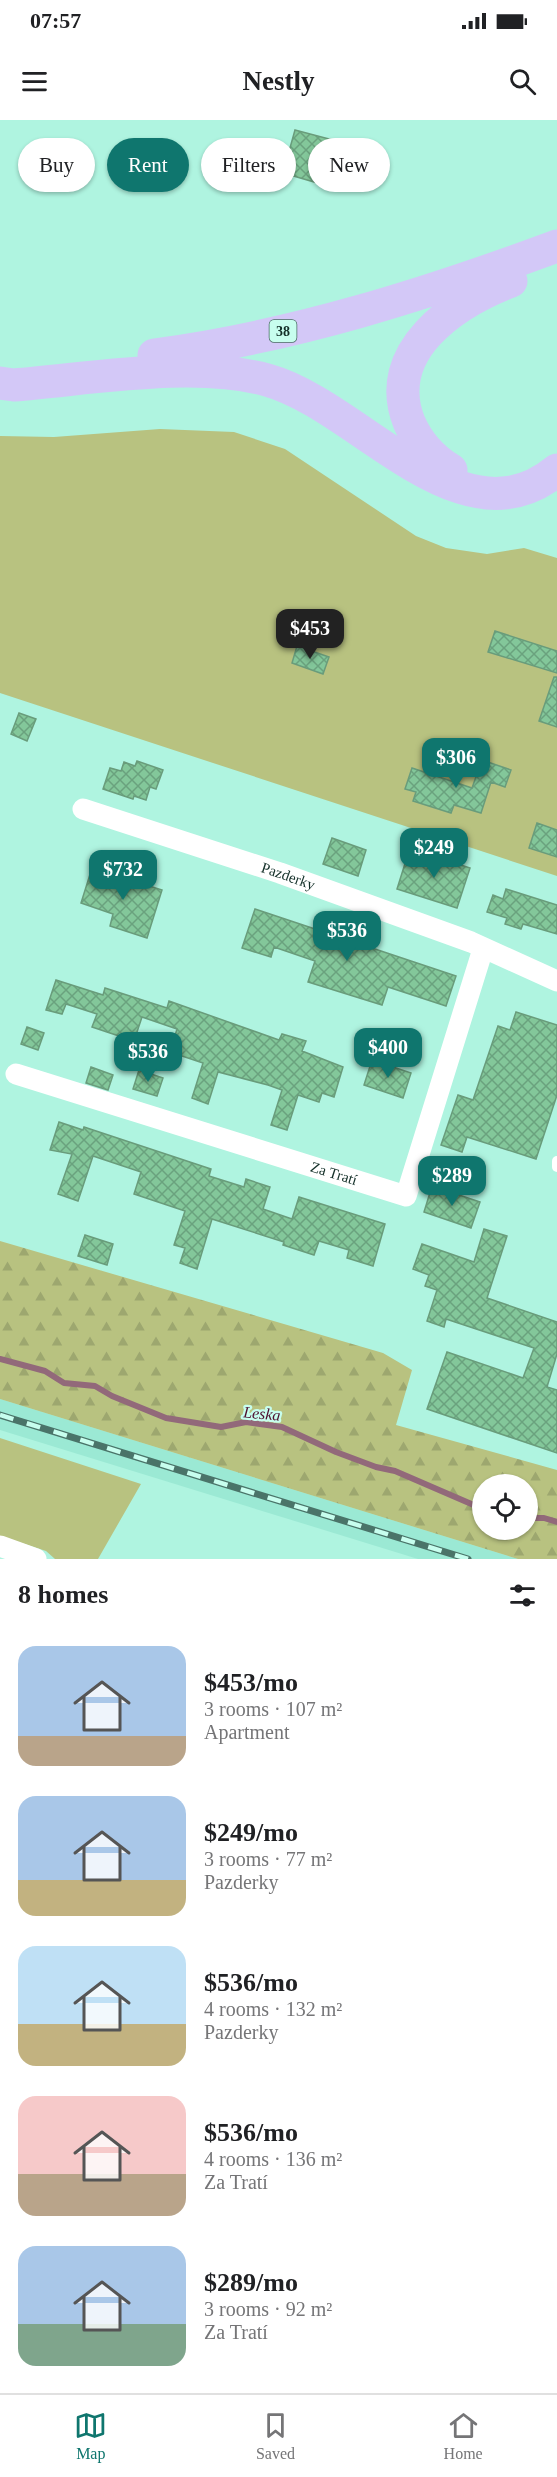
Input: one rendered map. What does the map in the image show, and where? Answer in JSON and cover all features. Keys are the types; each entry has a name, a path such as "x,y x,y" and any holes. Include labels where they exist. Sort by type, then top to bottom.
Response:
{"main road":[{"name":"38","path":"0,369 91,363 225,344 387,303 557,246"},
{"path":"557,263 473,298 431,328 419,341 409,363 403,395 411,425 423,447 449,469 467,476 493,480 513,477 534,469 557,452"},
{"path":"0,383 14,385 194,371 240,374 267,380 315,399 404,459 451,486 480,494 506,493 532,485 557,470"}],"street":[{"name":"Pazderky","path":"83,809 280,873 471,942 483,950 557,981"},
{"name":"Za Tratí","path":"16,1074 406,1196 483,950"},
{"path":"0,1546 36,1559"}],"lane":[{"path":"557,1161 557,1167"}],"shaded area":[{"path":"0,1399 518,1559 418,1559 0,1430"}],"green space":[{"path":"160,429 234,432 285,449 416,536 446,548 487,554 524,548 557,558 557,876 0,693 0,436 54,437"},
{"path":"0,1241 383,1353 412,1370 396,1425 557,1470 557,1559 518,1559 0,1399"},
{"path":"0,1438 141,1484 98,1559 55,1559 46,1551 0,1536"}],"building":[{"path":"295,130 325,138 308,138 308,180 296,177 296,138 293,138"},
{"path":"495,631 557,651 557,673 488,652"},
{"path":"297,646 329,657 323,674 292,663"},
{"path":"554,677 557,677 557,727 539,721"},
{"path":"19,713 36,719 27,741 11,734"},
{"path":"482,760 511,770 505,787 491,782 481,813 454,805 451,813 413,801 416,792 405,789 412,768 472,788"},
{"path":"137,761 163,770 156,789 150,787 146,800 134,796 133,799 103,789 110,768 121,771 124,762 135,766"},
{"path":"537,823 557,830 557,857 529,848"},
{"path":"332,838 366,850 358,876 323,864"},
{"path":"421,852 470,868 457,908 397,889 408,854 419,857"},
{"path":"92,868 162,890 147,938 110,926 113,914 81,903"},
{"path":"506,889 557,905 557,934 523,924 521,929 505,924 507,918 487,912 493,895 503,899"},
{"path":"255,909 456,976 446,1006 388,987 382,1005 308,982 315,961 274,947 271,957 242,948"},
{"path":"56,980 103,995 105,988 167,1008 169,1001 279,1040 282,1034 306,1041 302,1051 343,1067 334,1097 322,1093 319,1102 298,1095 287,1130 271,1125 282,1090 268,1085 218,1072 208,1104 192,1098 203,1063 170,1052 177,1029 142,1017 134,1041 92,1027 97,1014 66,1004 62,1014 46,1010"},
{"path":"516,1012 557,1025 557,1095 536,1159 467,1137 462,1152 441,1145 458,1095 473,1100 498,1026 510,1030"},
{"path":"27,1027 44,1033 38,1050 21,1044"},
{"path":"372,1060 411,1073 403,1098 364,1085"},
{"path":"91,1067 113,1075 108,1090 86,1083"},
{"path":"139,1070 163,1078 157,1096 133,1089"},
{"path":"59,1122 83,1130 84,1127 211,1169 209,1176 244,1187 246,1179 270,1187 263,1209 292,1219 299,1197 385,1224 373,1266 347,1258 349,1250 319,1241 314,1255 283,1245 284,1242 212,1219 197,1269 180,1263 185,1248 174,1245 185,1211 134,1194 141,1172 93,1156 78,1201 58,1194 72,1154 50,1150"},
{"path":"432,1186 480,1202 471,1228 424,1212"},
{"path":"484,1229 507,1236 487,1298 557,1322 557,1354 547,1387 557,1390 557,1453 427,1409 447,1352 523,1378 534,1348 446,1319 444,1327 427,1321 437,1290 425,1286 429,1275 413,1269 422,1244 474,1262"},
{"path":"85,1235 113,1244 107,1265 78,1256"}],"waterway":[{"name":"Leska","path":"0,1359 45,1371 64,1383 95,1386 112,1396 166,1418 221,1427 246,1422 282,1427 336,1452 376,1467 395,1471 472,1504"},
{"name":"Leska","path":"538,1518 557,1522"}],"railway":[{"path":"0,1415 468,1559"}]}
